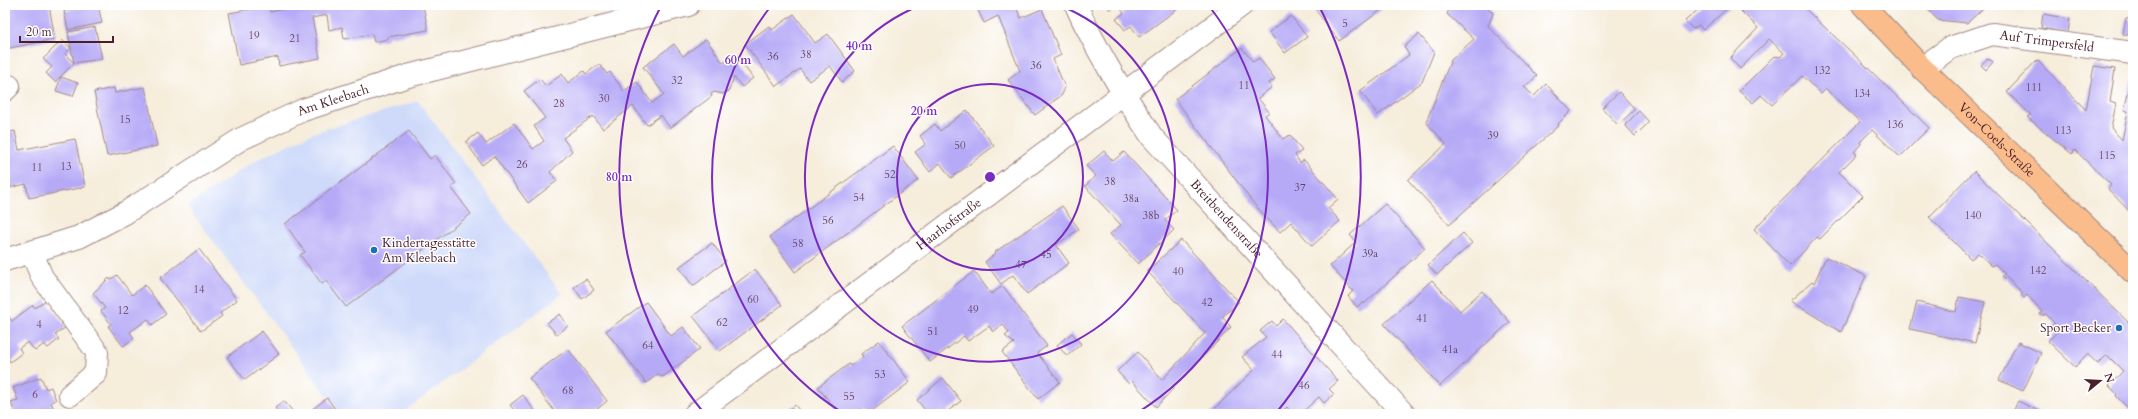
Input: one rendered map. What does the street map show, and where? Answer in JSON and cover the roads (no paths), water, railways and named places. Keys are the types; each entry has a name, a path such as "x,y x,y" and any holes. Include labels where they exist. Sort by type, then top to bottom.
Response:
{"main road":[{"name":"Von-Coels-Straße","path":"1863,5 1922,68 2133,272"}],"street":[{"name":"Am Kleebach","path":"5,260 32,253 78,237 125,213 241,139 303,110 408,76 688,5"},
{"name":"Breitbendenstraße","path":"1076,5 1093,42 1123,94 1152,137 1404,414"},
{"name":"Haarhofstraße","path":"695,414 1242,5"},
{"name":"Auf Trimpersfeld","path":"1922,68 1950,48 1992,34 2133,53"},
{"path":"32,253 42,277 97,352 96,373 70,395"}],"place":[{"name":"Kindertagesstätte Am Kleebach","path":"374,250"},
{"name":"Sport Becker","path":"2119,328"}]}
